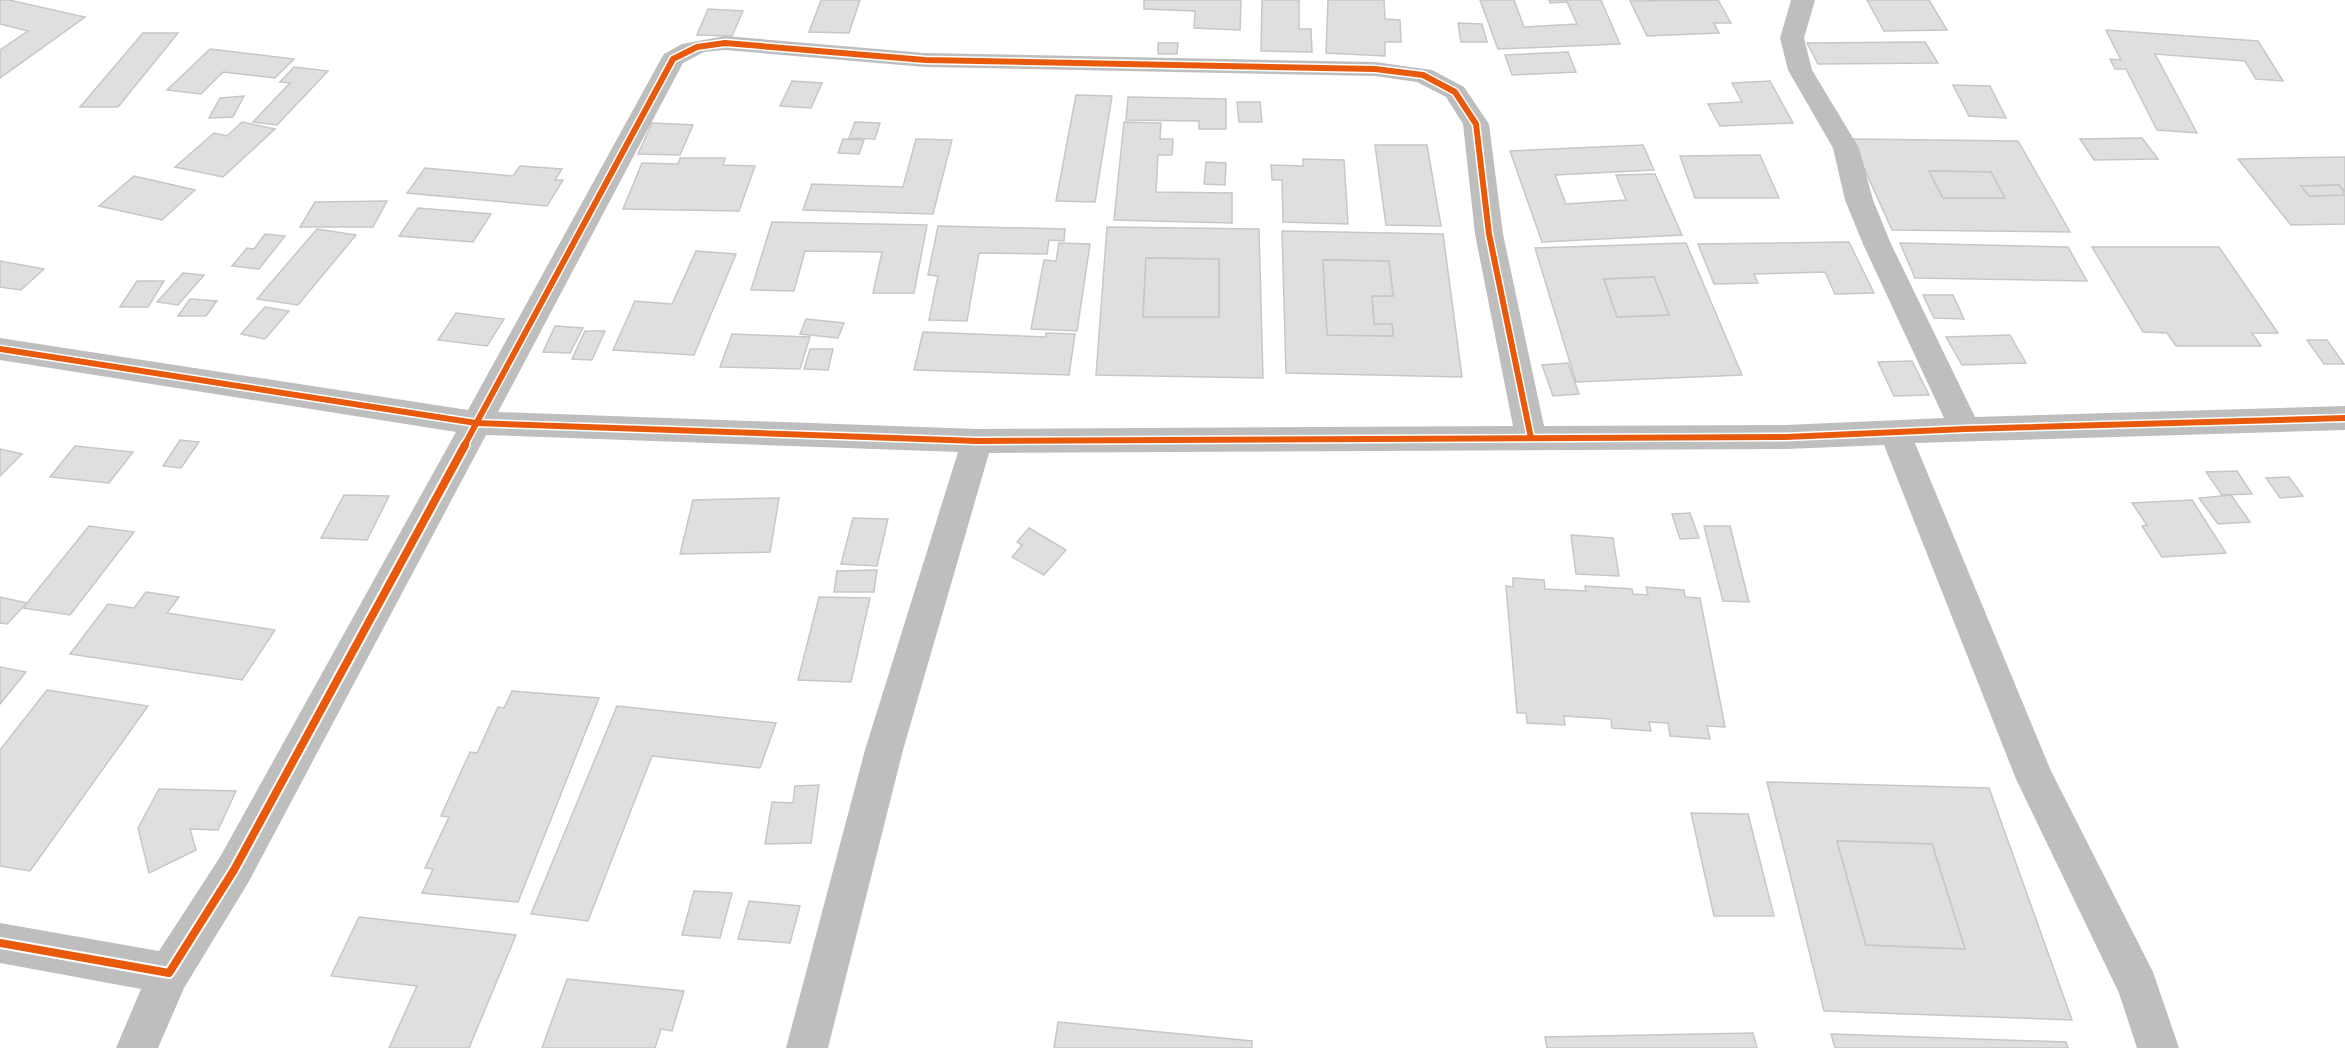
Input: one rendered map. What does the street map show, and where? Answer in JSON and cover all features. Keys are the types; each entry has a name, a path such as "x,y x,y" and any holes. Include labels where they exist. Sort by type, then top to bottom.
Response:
{"street":[{"path":"1803,0 1792,38 1800,70 1846,148 1859,200 1965,429"},
{"path":"137,1048 169,973 234,870 673,59 686,49 704,44 725,43 925,60 1375,69 1423,75 1455,92 1476,124 1489,234 1531,438"},
{"path":"0,349 476,423 977,441 1786,437 1895,434 1965,429 2345,418"},
{"path":"1895,434 2036,779 2138,987 2158,1048"},
{"path":"807,1048 884,750 977,441"},
{"path":"0,944 169,973"}],"building":[{"path":"0,0 85,17 0,78 0,50 28,31 0,24"},
{"path":"821,0 860,0 849,33 809,32"},
{"path":"1144,0 1241,0 1240,30 1194,28 1195,11 1144,9"},
{"path":"1262,0 1299,0 1299,29 1311,29 1312,52 1261,51"},
{"path":"1328,0 1384,0 1385,19 1400,20 1401,42 1385,42 1385,56 1326,53"},
{"path":"1480,0 1514,0 1524,27 1577,24 1567,2 1550,3 1549,0 1601,0 1620,44 1498,49"},
{"path":"1718,0 1731,23 1714,23 1719,33 1647,36 1630,1"},
{"path":"1867,0 1929,0 1947,30 1884,31"},
{"path":"708,9 743,11 732,36 697,35"},
{"path":"1458,23 1482,24 1487,42 1461,42"},
{"path":"2106,30 2258,41 2283,81 2256,79 2245,61 2155,54 2197,133 2157,130 2126,69 2115,69 2110,59 2121,60"},
{"path":"143,33 178,33 118,107 80,107"},
{"path":"1925,42 1938,63 1818,64 1807,43"},
{"path":"1158,43 1178,43 1177,54 1158,54"},
{"path":"210,49 294,59 275,78 223,72 201,94 167,90"},
{"path":"1568,52 1576,72 1512,75 1505,55"},
{"path":"294,67 328,71 277,125 253,122 290,83 280,82"},
{"path":"792,81 822,83 811,108 780,106"},
{"path":"1770,81 1793,123 1720,126 1708,104 1742,102 1732,83"},
{"path":"1953,85 1990,86 2006,118 1969,116"},
{"path":"1076,95 1112,96 1095,202 1056,201"},
{"path":"244,96 233,117 209,118 220,98"},
{"path":"1128,97 1226,99 1226,129 1199,129 1199,121 1126,120"},
{"path":"1237,102 1260,102 1262,122 1239,122"},
{"path":"242,122 275,129 223,177 175,167 214,133 227,136"},
{"path":"855,122 880,123 875,139 849,138"},
{"path":"1124,122 1161,123 1160,139 1173,139 1172,155 1158,155 1156,192 1232,193 1232,223 1114,220"},
{"path":"652,123 693,125 680,155 638,154"},
{"path":"2142,138 2158,159 2094,160 2080,139"},
{"path":"843,139 864,140 859,154 838,153"},
{"path":"916,139 952,140 933,214 803,210 812,184 903,187"},
{"path":"1851,139 2018,141 2070,232 1892,230","holes":["1929,171 1991,172 2005,198 1943,198"]},
{"path":"1375,145 1427,145 1441,226 1386,225"},
{"path":"1643,145 1654,170 1555,175 1566,204 1626,200 1616,175 1655,174 1682,235 1542,242 1510,151"},
{"path":"1760,155 1779,198 1695,198 1680,156"},
{"path":"2345,157 2345,192 2339,185 2301,186 2309,196 2345,195 2345,224 2291,225 2238,159"},
{"path":"680,158 725,158 723,165 755,166 739,211 623,209 642,163 678,164"},
{"path":"1303,159 1344,160 1348,224 1283,222 1282,180 1272,180 1271,165 1303,166"},
{"path":"1206,162 1226,163 1225,185 1204,184"},
{"path":"520,166 562,169 555,180 563,180 547,206 407,193 425,168 513,176"},
{"path":"1929,171 1991,172 2005,198 1943,198"},
{"path":"134,176 195,190 162,220 99,206"},
{"path":"2339,185 2345,195 2309,196 2301,186"},
{"path":"387,201 373,227 300,227 315,202"},
{"path":"418,208 491,214 473,242 399,236"},
{"path":"772,222 927,225 914,293 873,293 882,252 805,251 794,291 751,290"},
{"path":"938,226 1065,229 1064,241 1049,240 1047,254 979,253 967,321 929,320 938,276 928,275"},
{"path":"1107,227 1259,229 1263,378 1096,375","holes":["1146,258 1219,259 1219,317 1143,317"]},
{"path":"317,229 356,235 298,305 257,299"},
{"path":"1282,231 1443,234 1462,377 1286,373","holes":["1323,260 1389,261 1393,296 1372,296 1374,324 1392,324 1393,336 1327,335"]},
{"path":"265,234 285,236 259,269 232,266 247,248 254,249"},
{"path":"1849,242 1874,293 1835,294 1825,272 1754,274 1758,283 1714,284 1698,244"},
{"path":"1059,243 1090,244 1077,331 1031,329 1044,260 1056,261"},
{"path":"1686,243 1742,375 1576,382 1535,248","holes":["1654,277 1669,315 1617,317 1604,279"]},
{"path":"1900,243 2068,247 2087,281 1915,278"},
{"path":"2092,247 2219,247 2278,333 2252,333 2261,346 2176,346 2167,333 2143,332"},
{"path":"696,251 736,254 694,355 613,350 635,301 672,304"},
{"path":"1146,258 1219,259 1219,317 1143,317"},
{"path":"1323,260 1389,261 1393,296 1372,296 1374,324 1392,324 1393,336 1327,335"},
{"path":"0,261 44,269 21,290 0,287"},
{"path":"183,273 204,275 178,305 157,302"},
{"path":"1654,277 1669,315 1617,317 1604,279"},
{"path":"137,281 164,281 148,307 120,307"},
{"path":"1923,295 1953,295 1964,319 1934,318"},
{"path":"190,299 217,301 206,316 178,316"},
{"path":"265,307 289,311 265,339 241,334"},
{"path":"456,313 504,319 487,346 438,340"},
{"path":"806,319 844,323 838,338 800,334"},
{"path":"555,326 583,328 570,353 543,352"},
{"path":"585,331 605,331 592,360 572,359"},
{"path":"923,332 1046,337 1046,333 1075,334 1069,375 914,370"},
{"path":"732,334 810,337 800,369 720,367"},
{"path":"2010,335 2026,363 1962,365 1946,337"},
{"path":"2307,340 2327,340 2344,364 2324,364"},
{"path":"810,349 833,349 828,370 804,369"},
{"path":"1912,361 1929,395 1894,396 1878,362"},
{"path":"1568,363 1579,394 1553,396 1542,365"},
{"path":"180,440 199,442 181,468 163,466"},
{"path":"75,446 133,452 109,483 50,477"},
{"path":"0,449 22,454 0,476"},
{"path":"2237,471 2252,494 2222,495 2206,472"},
{"path":"2289,477 2303,496 2280,498 2266,478"},
{"path":"344,495 389,496 367,540 321,538"},
{"path":"2231,495 2250,522 2218,524 2199,498"},
{"path":"779,498 770,552 680,554 693,500"},
{"path":"2192,500 2226,553 2162,557 2142,526 2147,525 2132,503"},
{"path":"1690,513 1699,538 1680,539 1672,514"},
{"path":"853,518 888,519 877,566 841,564"},
{"path":"89,526 134,532 70,615 23,608"},
{"path":"1704,526 1730,526 1749,602 1723,601"},
{"path":"1029,528 1066,550 1044,575 1012,557 1022,545 1017,542"},
{"path":"1571,535 1613,538 1619,576 1576,574"},
{"path":"877,570 874,592 834,592 837,571"},
{"path":"1513,578 1544,580 1545,589 1586,591 1585,586 1632,589 1633,594 1648,595 1646,587 1684,590 1685,597 1700,598 1725,727 1707,726 1710,739 1670,736 1668,723 1649,722 1651,731 1612,728 1611,719 1564,716 1565,725 1527,723 1526,713 1517,713 1506,586 1513,587"},
{"path":"146,592 179,597 167,613 275,630 242,680 70,654 108,604 134,608"},
{"path":"0,597 27,603 7,624 0,623"},
{"path":"819,597 870,598 851,682 798,680"},
{"path":"0,667 26,672 0,704"},
{"path":"47,690 148,706 30,871 0,866 0,750"},
{"path":"512,691 599,698 518,902 422,893 433,869 425,868 449,817 441,816 470,752 477,753 498,707 504,708"},
{"path":"617,706 776,723 760,768 652,756 588,921 531,914"},
{"path":"1767,782 1989,788 2072,1020 1824,1011","holes":["1837,841 1932,844 1965,949 1866,945"]},
{"path":"819,785 811,843 765,844 772,802 793,803 795,786"},
{"path":"159,789 236,791 218,830 190,829 196,850 149,873 138,828"},
{"path":"1691,813 1748,814 1774,916 1714,916"},
{"path":"1837,841 1932,844 1965,949 1866,945"},
{"path":"694,891 732,893 720,938 682,935"},
{"path":"749,901 800,906 790,943 738,939"},
{"path":"359,917 516,935 469,1048 389,1048 417,986 331,976"},
{"path":"567,979 684,991 672,1031 661,1029 655,1048 542,1048"},
{"path":"1058,1022 1252,1041 1252,1048 1054,1048"},
{"path":"1753,1033 1757,1048 1547,1048 1545,1037"},
{"path":"1831,1034 2066,1042 2068,1048 1835,1048"}],"cycle path":[{"path":"0,943 169,973 234,870 673,59 697,47 725,43 925,60 1375,69 1423,75 1455,92 1476,124 1489,234 1531,438"},
{"path":"0,349 476,423 977,441 1786,437 1965,429 2345,418"}]}
